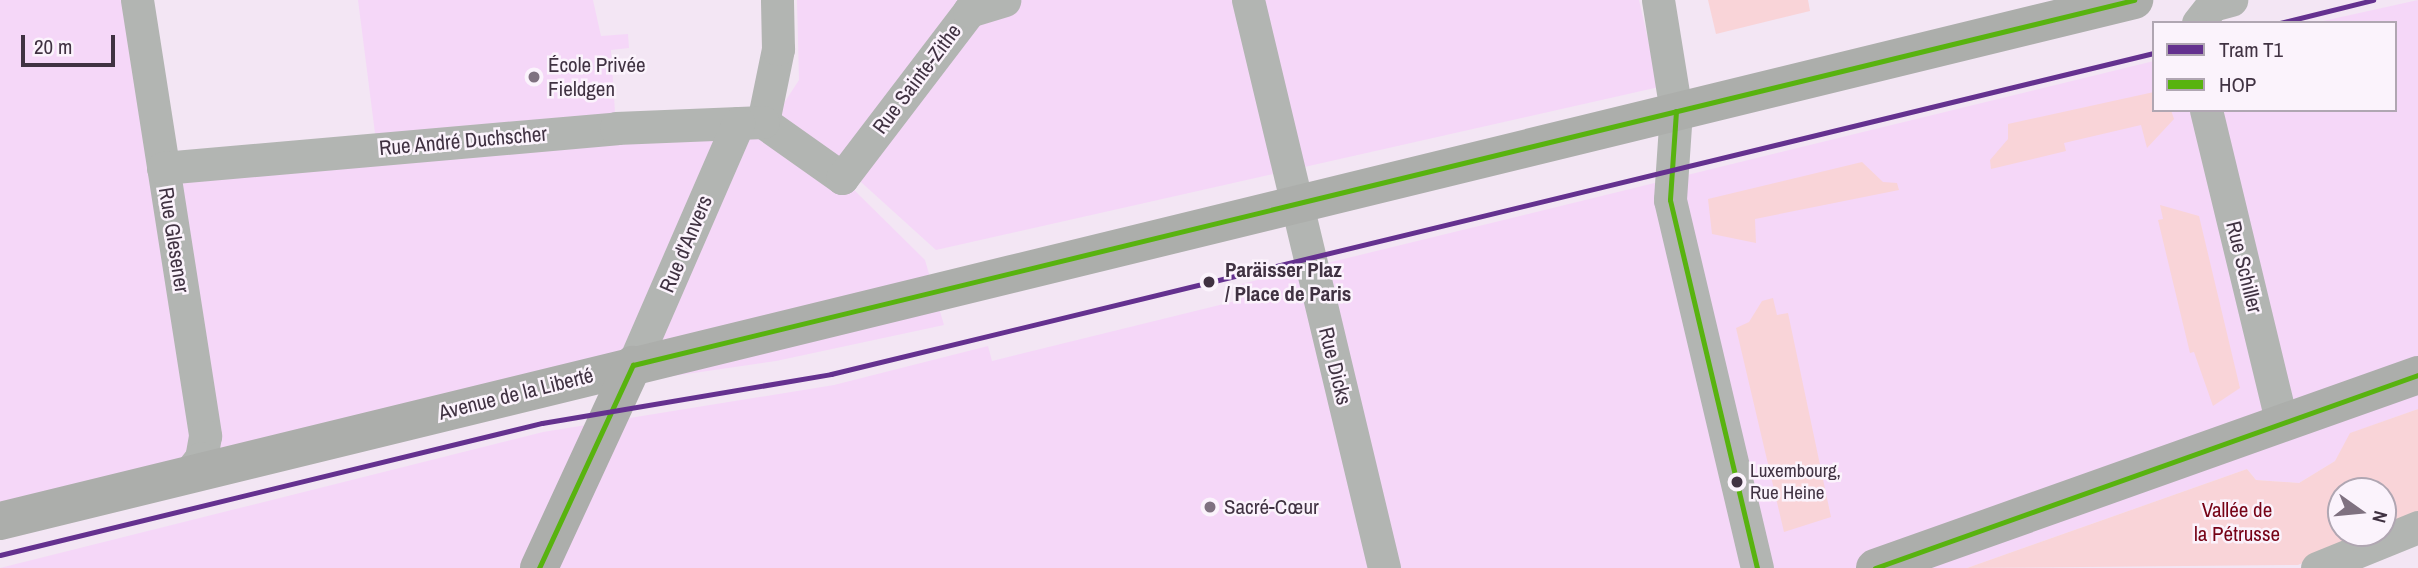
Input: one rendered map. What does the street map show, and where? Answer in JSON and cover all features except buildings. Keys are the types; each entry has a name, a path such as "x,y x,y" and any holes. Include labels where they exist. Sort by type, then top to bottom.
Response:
{"main road":[{"name":"Avenue de la Liberté","path":"0,521 2134,0"},
{"path":"539,568 633,365"},
{"path":"1875,568 2418,375"}],"street":[{"name":"Rue Glesener","path":"136,0 205,436 201,458 187,476"},
{"name":"Rue d'Anvers","path":"633,365 750,123 778,49 777,0"},
{"name":"Rue Sainte-Zithe","path":"750,123 842,178 969,11 1004,0"},
{"name":"Rue Dicks","path":"1248,0 1384,568"},
{"path":"1658,0 1676,111 1670,200 1757,568"},
{"path":"2200,21 2212,5 2231,0"},
{"name":"Rue Schiller","path":"2206,112 2282,423"},
{"name":"Rue André Duchscher","path":"163,168 616,128 750,123"},
{"path":"2317,568 2418,527"}],"shaded area":[{"path":"0,0 137,0 163,167 377,149 358,0 593,0 601,36 628,34 629,48 611,50 616,128 763,122 842,178 925,260 944,325 776,361 625,383 0,530"},
{"path":"797,0 1639,0 1659,87 936,250 862,183 773,120 799,80"},
{"path":"2418,0 2418,409 2351,433 2335,461 2299,483 2256,480 2247,469 1967,568 0,568 543,432 834,385 988,346 992,361 1240,300 1237,285 2152,61 2152,112 2397,112 2397,21 2323,21"}],"green space":[{"path":"1708,0 1808,0 1810,11 1716,34"},
{"path":"2152,92 2152,112 2172,112 2174,119 2147,148 2141,125 2064,143 2066,151 1991,169 1990,160 2008,139 2008,124"},
{"path":"1862,162 1883,182 1897,183 1899,190 1755,219 1756,243 1712,234 1708,199"},
{"path":"2160,205 2199,216 2240,388 2213,406 2194,352 2190,353 2158,220 2163,219"},
{"path":"1773,298 1777,315 1788,313 1831,517 1784,532 1736,328 1749,322 1762,301"},
{"name":"Vallée de la Pétrusse","path":"2418,409 2418,514 2397,523 2397,477 2327,477 2327,547 2340,547 2298,565 1967,568 2247,469 2256,480 2299,483 2335,461 2350,433"}],"tram line":[{"name":"T1","path":"2288,21 2373,0"},
{"name":"T1","path":"0,555 542,423 831,374 2152,53"}],"transit line":[{"name":"HOP","path":"539,568 633,365 2134,0"},
{"name":"HOP","path":"1676,111 1670,200 1757,568"},
{"name":"HOP","path":"1875,568 2418,375"}],"place":[{"name":"École Privée Fieldgen","path":"534,77"},
{"name":"Paräisser Plaz / Place de Paris","path":"1209,282"},
{"name":"Luxembourg, Rue Heine","path":"1737,482"},
{"name":"Sacré-Cœur","path":"1210,507"}]}
